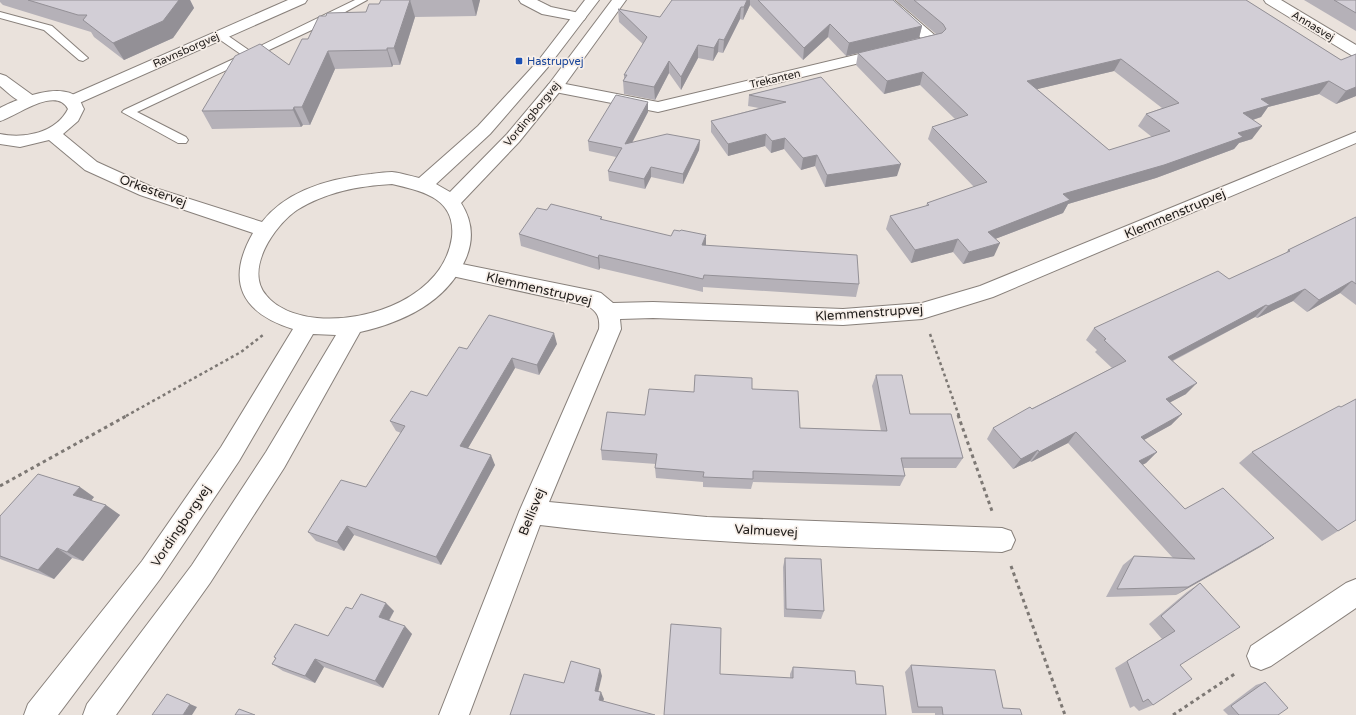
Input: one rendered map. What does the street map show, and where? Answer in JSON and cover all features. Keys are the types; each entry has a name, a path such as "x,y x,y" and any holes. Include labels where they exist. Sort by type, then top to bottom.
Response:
{"street":[{"name":"Ravnsborgvej","path":"71,101 300,0"},
{"path":"526,0 547,10 579,17"},
{"name":"Vordingborgvej","path":"423,185 484,130 543,64 592,0"},
{"name":"Vordingborgvej","path":"451,202 513,138 555,87 619,0"},
{"name":"Trekanten","path":"555,87 658,107 933,41 885,0"},
{"name":"Annasvej","path":"1271,0 1356,52"},
{"path":"0,79 29,100"},
{"path":"0,139 9,141 24,141 51,133 63,126 72,118 76,109 71,101 52,96 29,100 2,110"},
{"name":"Orkestervej","path":"51,133 90,166 146,191 264,230"},
{"name":"Klemmenstrupvej","path":"452,269 594,299 602,304 608,311 654,310 752,315 843,317 922,311 986,292 1356,137"},
{"path":"392,178 423,185 439,192 451,202 462,222 463,245 452,269 435,288 412,305 384,317 353,325 330,327 296,322 264,306 252,290 248,270 252,250 264,230 289,208 321,190 357,180 392,178"},
{"name":"Bellisvej","path":"454,715 532,512 610,329 611,320 608,311"},
{"name":"Vordingborgvej","path":"39,715 155,564 230,454 296,322"},
{"path":"98,715 201,574 275,460 353,325"},
{"name":"Valmuevej","path":"532,512 607,522 651,525 802,533 1002,540"},
{"path":"1261,656 1356,592"}],"lane":[{"path":"182,140 128,112 312,26 362,0"},
{"path":"0,15 48,28 83,58"},
{"path":"220,35 249,55"}],"path":[{"path":"0,486 296,322"},
{"path":"1173,715 1261,656"}],"building":[{"path":"28,0 179,0 163,21 113,43 83,20 87,15 78,15"},
{"path":"381,0 410,0 394,48 387,48 387,50 328,51 302,107 294,107 293,110 202,111 235,56 260,44 289,65 302,39 308,39 319,16 326,16 327,13 366,12 369,4 379,4"},
{"path":"672,0 747,0 744,7 741,7 724,40 719,39 714,48 698,45 681,77 669,61 654,87 623,81 627,75 624,75 647,37 618,9 660,17"},
{"path":"758,0 893,0 922,26 849,43 830,24 804,48"},
{"path":"914,0 1246,0 1341,60 1356,54 1356,87 1346,91 1329,81 1261,99 1270,105 1243,113 1262,126 1238,133 1243,137 1164,165 1063,194 1070,200 988,232 1000,243 969,252 958,239 915,250 890,216 929,205 927,203 987,182 932,127 968,115 923,72 887,81 858,53 942,33 946,29 943,24","holes":["1121,59 1179,103 1146,114 1170,131 1109,150 1027,81"]},
{"path":"1334,0 1356,0 1356,13"},
{"path":"821,77 901,164 827,175 817,155 803,158 785,138 772,141 766,134 728,144 711,121 786,102 749,95"},
{"path":"616,95 648,102 625,144 667,134 700,140 683,174 651,167 644,179 608,171 622,148 588,141"},
{"path":"551,204 602,217 600,219 671,236 674,230 706,235 702,245 857,255 859,284 704,275 703,279 599,255 598,258 519,234 537,208 547,210"},
{"path":"1356,217 1356,284 1352,281 1319,300 1305,289 1268,306 1266,305 1168,357 1197,383 1166,399 1182,414 1141,437 1157,452 1139,461 1185,509 1223,488 1274,538 1188,587 1117,589 1134,556 1195,559 1076,432 1039,452 1038,450 1021,459 993,428 1030,407 1032,409 1126,361 1094,328 1218,271 1229,279 1290,251 1288,250"},
{"path":"489,315 554,333 537,365 512,358 460,446 491,455 436,557 347,526 337,542 308,532 341,480 366,487 405,426 390,421 411,391 427,396 459,347 467,349"},
{"path":"695,375 752,378 752,389 798,391 800,428 887,431 876,375 902,375 910,414 951,414 963,458 901,458 905,476 753,471 753,479 703,477 704,472 655,468 657,454 601,450 607,412 645,415 649,389 694,392"},
{"path":"1356,399 1356,520 1338,531 1252,452 1339,406 1341,407"},
{"path":"38,474 80,487 73,495 106,505 67,552 57,548 38,570 0,556 0,516"},
{"path":"785,558 821,559 824,611 786,609"},
{"path":"1200,583 1240,627 1180,665 1192,679 1153,705 1148,699 1143,702 1127,661 1175,631 1161,616"},
{"path":"361,594 386,603 379,617 405,626 375,681 315,659 305,676 272,664 276,658 274,657 295,624 328,636 346,607 352,609"},
{"path":"671,624 721,628 720,674 793,678 793,667 855,671 856,684 883,686 886,715 664,715"},
{"path":"571,661 600,669 595,691 601,692 599,700 655,715 510,715 524,674 564,683"},
{"path":"911,665 995,670 1003,708 1020,709 1022,715 943,715 942,707 918,707"},
{"path":"1265,682 1288,708 1278,715 1239,715 1231,706"},
{"path":"167,694 190,704 183,715 152,715"},
{"path":"239,709 255,715 235,715"}],"place":[{"name":"Hastrupvej","path":"519,61"}]}
